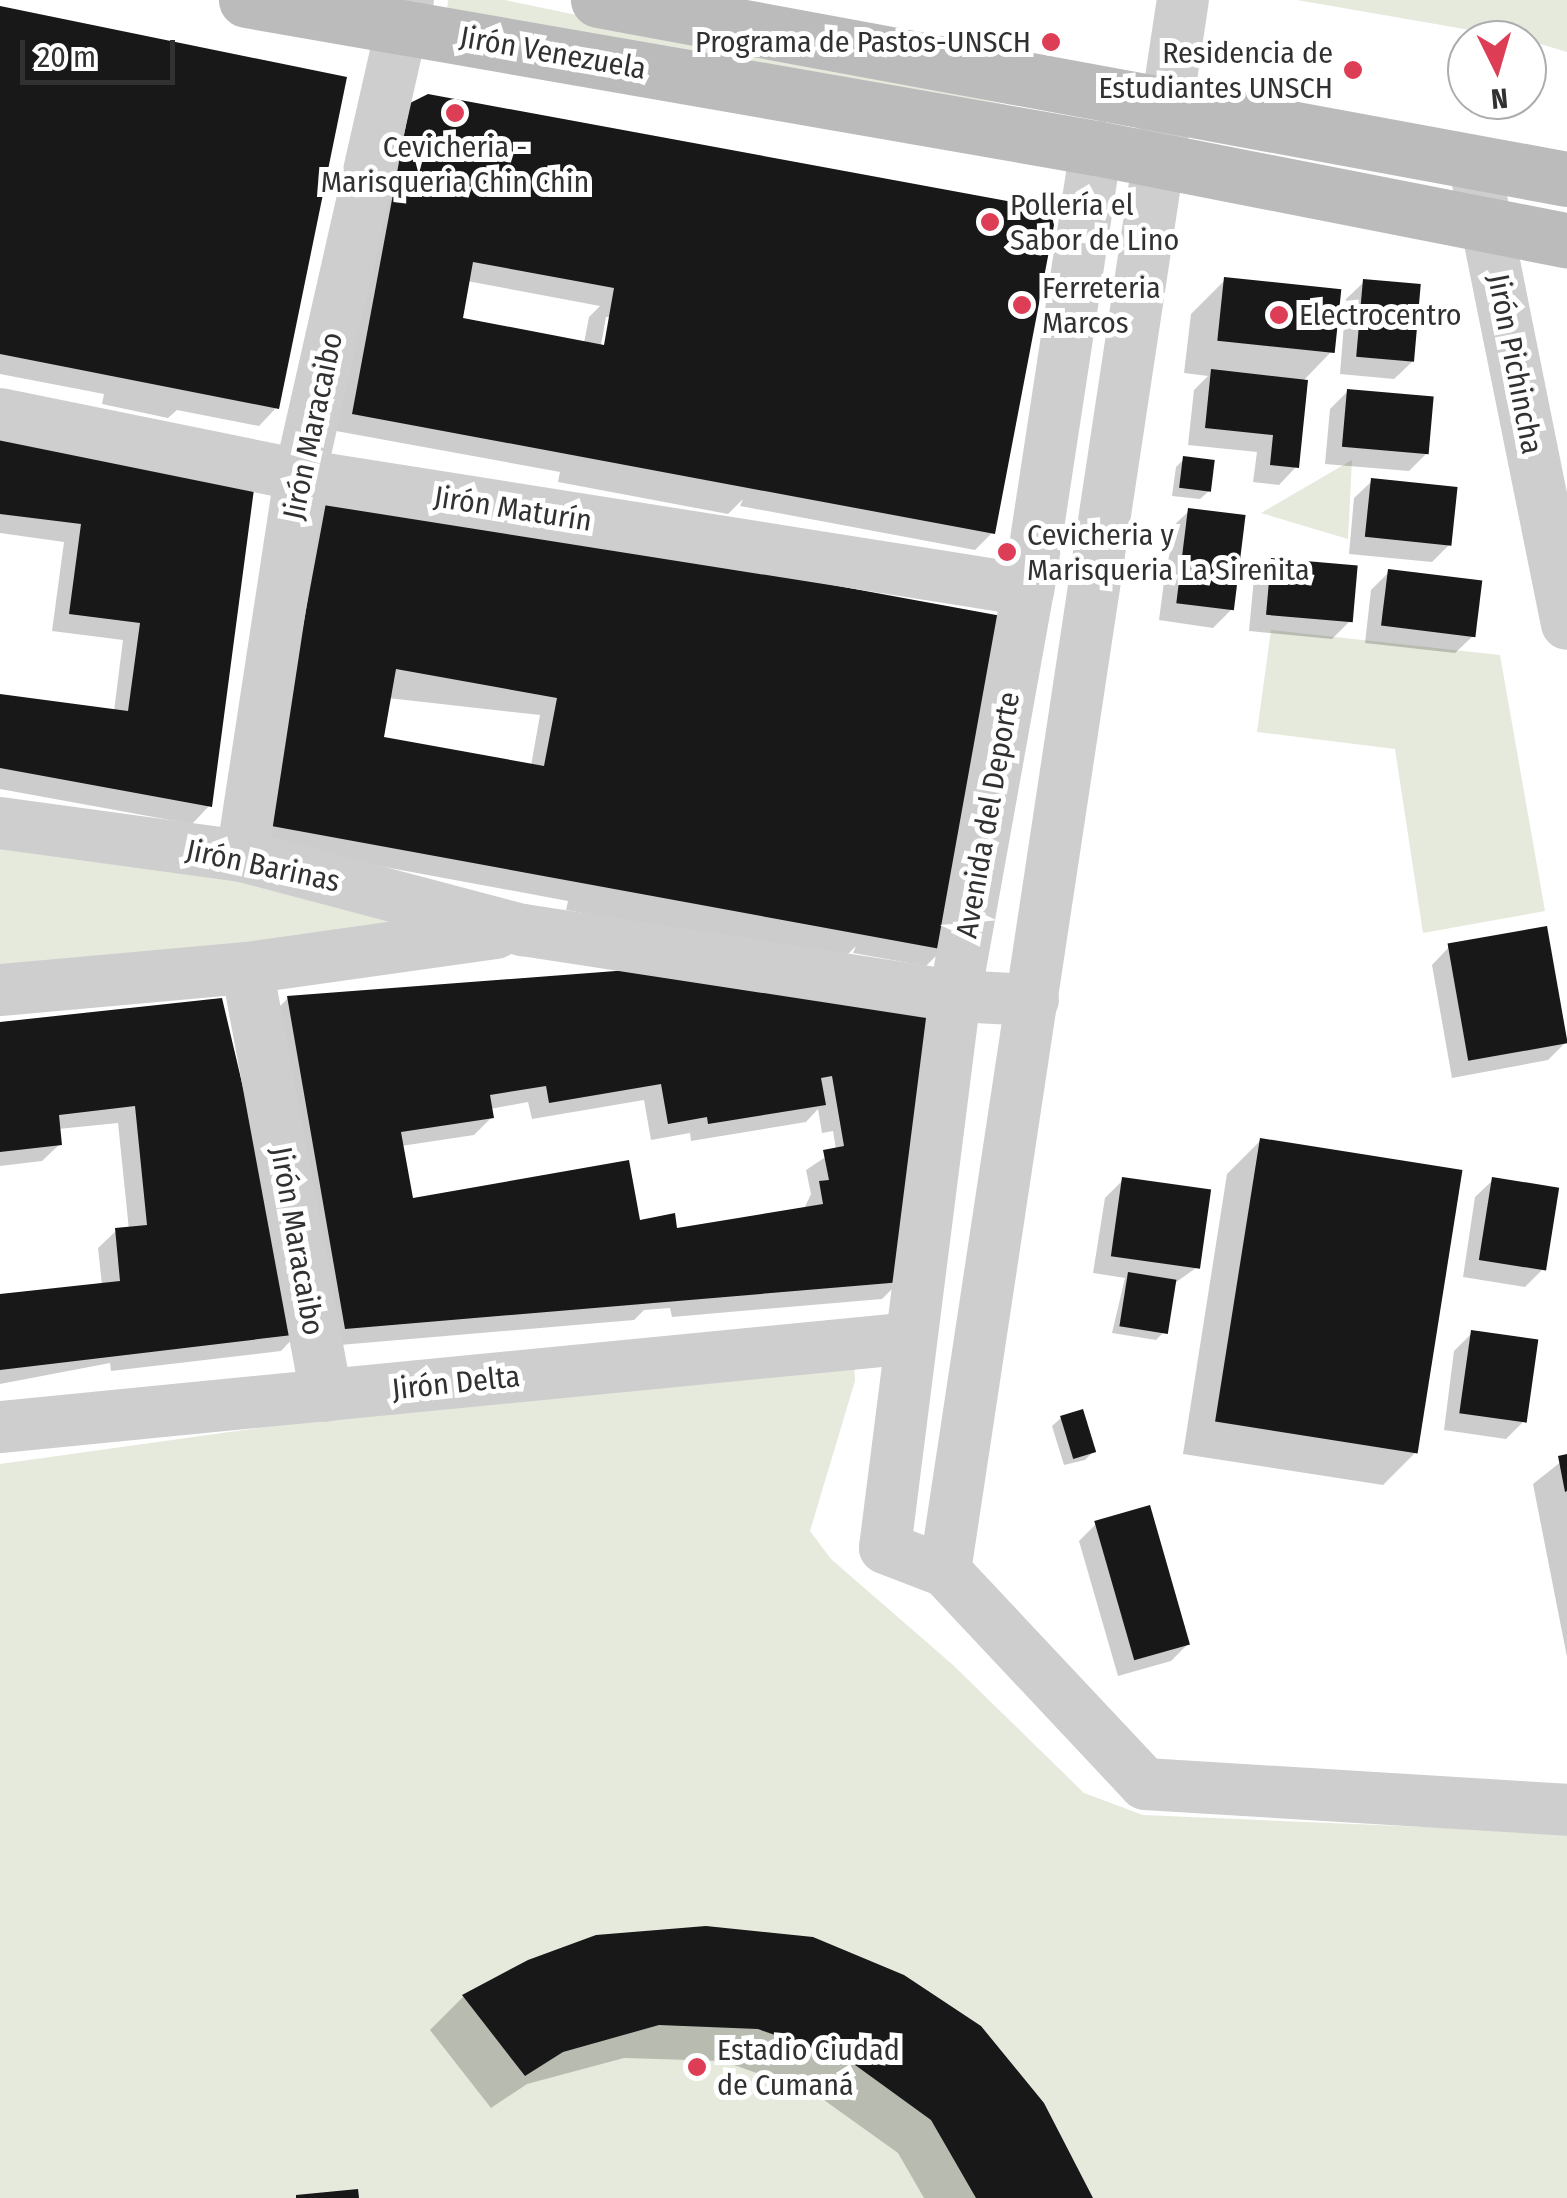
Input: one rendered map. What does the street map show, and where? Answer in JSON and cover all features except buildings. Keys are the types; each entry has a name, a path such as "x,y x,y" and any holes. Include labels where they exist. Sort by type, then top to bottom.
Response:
{"street":[{"name":"Jirón Venezuela","path":"246,0 406,14 1096,148"},
{"name":"Jirón Venezuela","path":"598,0 1102,95 1164,134"},
{"path":"1184,0 945,1571 1145,1784 1567,1810"},
{"name":"Jirón Maracaibo","path":"242,856 300,475 406,14"},
{"path":"1164,134 1487,224 1567,240"},
{"path":"1096,148 1164,134 1474,163 1567,180"},
{"name":"Avenida del Deporte","path":"945,1571 885,1548 955,996 1028,590 1096,148"},
{"name":"Jirón Pichincha","path":"1474,163 1567,624"},
{"name":"Jirón Maturín","path":"0,414 300,475 1028,590"},
{"name":"Jirón Barinas","path":"0,823 242,856 523,930 955,996 1033,1000"},
{"name":"Jirón Barinas","path":"0,990 247,968 523,930"},
{"name":"Jirón Maracaibo","path":"247,968 326,1396"},
{"name":"Jirón Delta","path":"0,1427 911,1338"}],"shaded area":[{"path":"448,0 505,0 1027,109 447,10"},
{"path":"1297,0 1567,0 1567,52 1547,46 1547,20 1447,20 1447,26"},
{"path":"1352,460 1348,539 1261,513"},
{"path":"1271,630 1500,655 1545,911 1423,933 1395,749 1257,732"},
{"path":"0,834 433,920 0,973"},
{"path":"843,1346 854,1358 855,1381 810,1531 831,1559 953,1665 1084,1793 1143,1815 1567,1833 1567,2198 0,2198 0,1464"}],"place":[{"name":"Programa de Pastos-UNSCH","path":"1051,42"},
{"name":"Residencia de Estudiantes UNSCH","path":"1353,70"},
{"name":"Cevicheria - Marisqueria Chin Chin","path":"455,113"},
{"name":"Pollería el Sabor de Lino","path":"990,222"},
{"name":"Ferreteria Marcos","path":"1022,305"},
{"name":"Electrocentro","path":"1279,315"},
{"name":"Cevicheria y Marisqueria La Sirenita","path":"1007,552"},
{"name":"Estadio Ciudad de Cumaná","path":"697,2067"}]}
